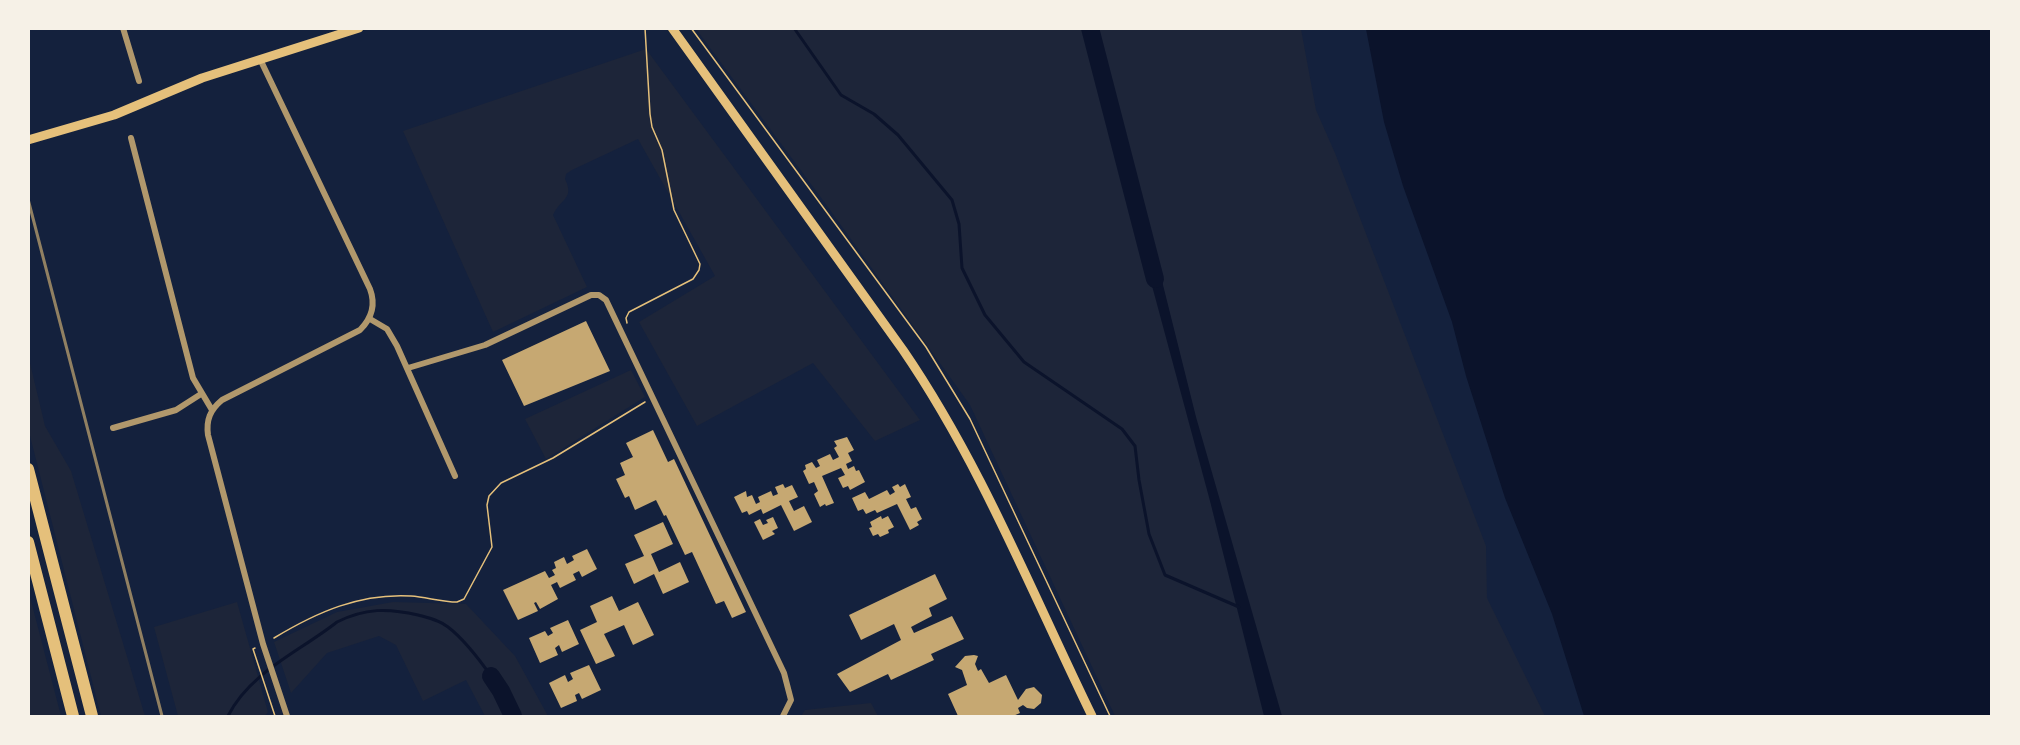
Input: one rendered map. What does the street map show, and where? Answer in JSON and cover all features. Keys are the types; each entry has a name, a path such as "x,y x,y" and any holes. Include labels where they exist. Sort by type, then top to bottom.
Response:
{"highway":[{"path":"28,469 92,717"},
{"path":"28,542 74,717"}],"main road":[{"path":"28,140 114,115 189,82 332,33 359,28"},
{"path":"672,28 903,350 939,404 969,459 1092,717"}],"street":[{"path":"123,28 139,81"},
{"path":"260,59 370,289 373,301 370,319 354,334 228,397 212,410 207,422 208,435 265,650 287,717"},
{"path":"131,138 193,378 212,410"},
{"path":"408,368 485,345 591,295 599,295 606,300 784,673 791,700 783,717"},
{"path":"370,319 384,326 389,332 408,368 455,476"},
{"path":"113,428 176,410 201,394"}],"path":[{"path":"627,324 626,318 630,312 690,282 699,270 700,264 674,210 662,150 652,128 645,28"},
{"path":"274,638 328,609 357,600 410,596 457,602 464,598 492,547 487,505 494,489 501,483 553,458 644,403"},
{"path":"253,649 274,717"}],"shaded area":[{"path":"696,29 1301,29 1316,110 1335,153 1486,546 1487,598 1545,716 1115,716 970,405"},
{"path":"1366,29 1991,29 1991,716 1584,716 1552,614 1505,498 1466,376 1452,322 1403,186 1384,122"},
{"path":"646,49 920,420 875,441 813,363 697,426 639,322 715,276 638,139 566,174 567,195 553,215 587,287 493,332 403,131"},
{"path":"1155,253 1196,417 1282,716 1264,716 1210,501 1144,256"},
{"path":"29,359 45,426 71,471 145,716 101,716 29,432"},
{"path":"631,370 645,397 546,459 525,419"},
{"path":"29,593 61,716 29,716"},
{"path":"237,602 268,712 265,716 178,716 154,627"},
{"path":"393,602 466,604 515,656 548,716 485,716 466,680 423,701 396,645 379,636 327,653 291,693 274,642 337,612"},
{"path":"871,703 878,716 801,716 805,710"}],"building":[{"path":"586,321 610,371 524,406 502,360"},
{"path":"653,430 668,462 674,459 746,612 732,618 724,601 716,604 692,552 685,555 666,515 664,516 656,500 635,510 629,496 625,498 616,479 625,475 620,463 633,457 626,443"},
{"path":"847,437 854,450 848,453 852,461 846,464 848,469 854,466 856,471 859,470 865,482 850,490 848,486 843,488 838,478 845,475 841,468 822,476 834,503 820,507 814,494 818,491 814,482 809,484 803,471 806,469 805,465 812,462 816,468 820,466 817,460 830,454 833,460 839,457 834,448 837,446 834,441"},
{"path":"783,484 785,488 792,485 798,497 789,501 794,511 804,506 812,522 794,531 781,505 763,514 761,509 749,515 747,511 742,513 734,497 746,491 747,497 752,495 756,504 760,502 758,497 771,491 773,496 778,494 775,487"},
{"path":"898,484 900,487 905,484 911,497 906,499 911,509 916,507 922,519 917,522 919,525 910,530 897,504 877,513 875,510 866,514 863,509 858,511 852,498 865,492 869,499 887,490 890,495 895,492 892,487"},
{"path":"881,516 882,519 888,516 894,527 888,530 889,533 880,537 878,534 873,536 869,528 872,527 870,522"},
{"path":"773,517 778,528 772,531 775,534 763,540 754,522 760,519 763,525 768,523 766,520"},
{"path":"663,522 673,544 651,554 659,572 680,562 689,582 663,594 654,574 634,584 625,564 644,556 634,535"},
{"path":"587,549 597,569 582,577 579,571 573,574 576,580 560,588 557,582 551,585 558,599 540,609 536,602 534,603 538,611 518,620 503,590 545,571 549,578 555,575 552,570 556,568 554,562 564,557 567,564 574,560 572,556"},
{"path":"935,574 947,599 929,608 932,616 911,627 914,633 952,616 964,639 931,654 934,660 891,680 888,674 850,692 837,674 901,640 894,624 861,640 849,615"},
{"path":"612,596 619,611 638,602 654,635 633,645 624,625 604,634 615,656 596,664 580,630 597,622 590,606"},
{"path":"568,620 579,644 562,652 559,645 555,648 558,655 540,663 529,638 545,631 548,636 553,633 550,628"},
{"path":"965,656 978,656 975,664 978,671 981,669 989,683 1006,675 1018,700 1026,689 1034,687 1042,695 1041,703 1034,709 1023,705 1018,708 1020,713 1013,716 958,716 948,694 967,685 962,670 955,667"},
{"path":"589,665 601,690 582,699 579,693 575,695 577,701 561,708 549,683 565,675 568,682 573,679 570,673"}],"waterway":[{"path":"794,28 841,95 874,114 898,135 952,200 959,224 962,268 985,315 1024,362 1122,429 1135,446 1149,534 1165,575 1239,607"},
{"path":"1090,28 1155,279"},
{"path":"228,716 249,687 276,664 337,622 367,612 397,611 441,623 466,644 491,676"},
{"path":"491,676 513,716"}],"railway":[{"path":"28,199 162,716"}]}
